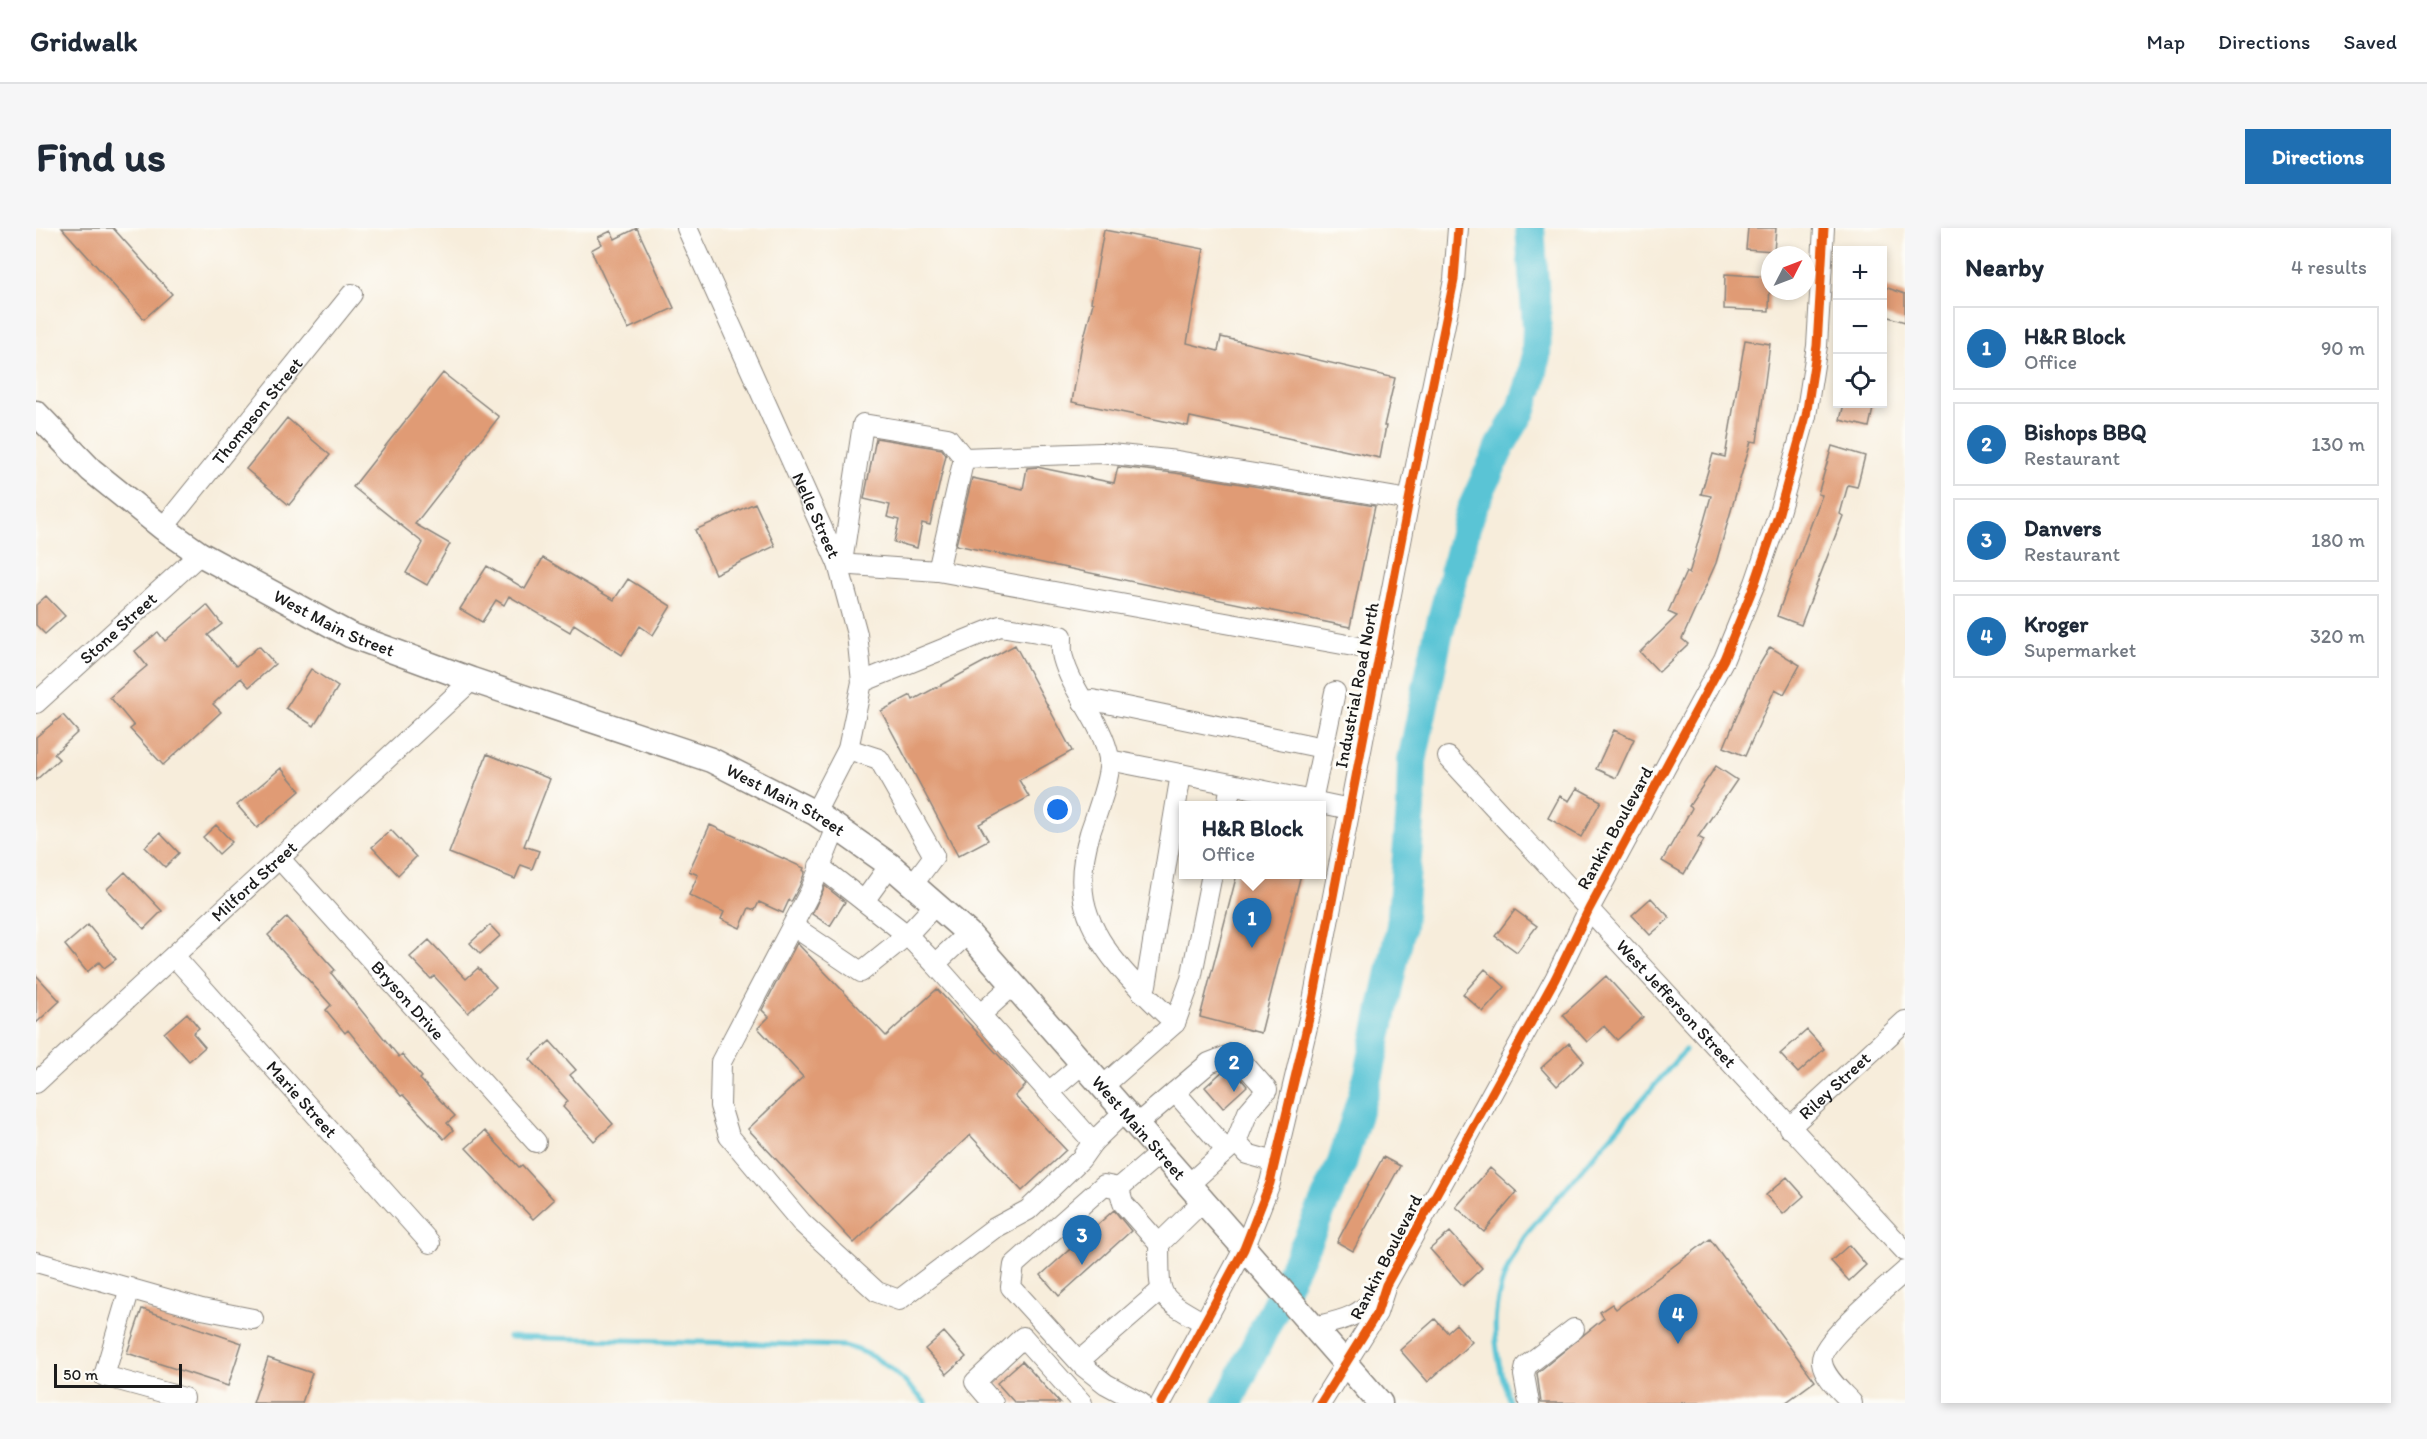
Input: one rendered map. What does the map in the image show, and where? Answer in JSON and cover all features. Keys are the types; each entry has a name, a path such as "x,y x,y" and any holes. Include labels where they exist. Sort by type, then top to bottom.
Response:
{"main road":[{"name":"West Main Street","path":"36,413 91,470 163,528 200,554 350,635 472,680 711,760 815,813 890,865 968,933 1377,1402"}],"street":[{"name":"Nelle Street","path":"687,228 841,565 857,634 862,682 848,749 815,813"},
{"name":"Industrial Road North","path":"1161,1403 1244,1249 1270,1183 1312,1006 1409,500 1454,280 1458,228"},
{"name":"Rankin Boulevard","path":"1321,1403 1377,1312 1386,1285 1555,979 1589,909 1724,659 1755,583 1797,452 1813,383 1824,228"},
{"name":"Thompson Street","path":"163,528 352,294"},
{"path":"964,458 948,438 863,424 841,565 938,571 1381,651"},
{"path":"964,458 1101,453 1177,461 1409,500"},
{"path":"938,571 964,458"},
{"name":"Stone Street","path":"36,703 200,554"},
{"path":"862,682 1000,626 1062,636 1062,657 1103,739 1109,760 1103,794 1087,845 1083,876 1084,900 1091,921 1122,970 1175,1023"},
{"name":"Milford Street","path":"36,1083 472,680"},
{"path":"1109,760 1312,801 1335,692"},
{"path":"1083,702 1092,700 1323,748"},
{"path":"848,749 879,759 934,856 913,884"},
{"name":"West Jefferson Street","path":"1448,758 1905,1251"},
{"path":"1141,991 1146,985 1181,774"},
{"path":"1228,801 1231,784"},
{"path":"1326,804 1350,809"},
{"path":"836,827 810,892 722,1062 720,1106 729,1136 801,1222 877,1292 899,1300 993,1229 1028,1210 1081,1159 1093,1142 1175,1092 1209,1063 1232,1054 1237,1056 1267,1090 1290,1096"},
{"name":"Bryson Drive","path":"279,858 536,1142"},
{"path":"864,901 890,865"},
{"path":"819,866 907,935 981,1014 1093,1142"},
{"path":"1102,1087 1175,1023 1191,979 1211,879"},
{"path":"792,926 861,972 907,935 936,904"},
{"path":"935,964 968,933"},
{"name":"Marie Street","path":"174,956 430,1243"},
{"path":"981,1014 1013,985"},
{"name":"Riley Street","path":"1789,1128 1905,1021"},
{"path":"1049,1092 1082,1064"},
{"path":"1204,1323 1170,1304 1160,1291 1159,1244 1231,1146 1248,1112 1267,1090"},
{"path":"1175,1092 1231,1146 1247,1154 1275,1162"},
{"path":"1119,1188 1160,1153"},
{"path":"1119,1188 1104,1185 1014,1265 1011,1287 1078,1361 1106,1384 1141,1403"},
{"path":"1119,1188 1123,1203 1159,1244"},
{"path":"36,1262 202,1309 253,1319"},
{"path":"1840,1399 1824,1369 1822,1356 1825,1348 1849,1322 1905,1271"},
{"name":"Rankin Boulevard","path":"1314,1328 1356,1316 1386,1285"},
{"path":"130,1288 104,1376 184,1398"},
{"path":"1078,1361 1160,1291"},
{"path":"1529,1403 1524,1375 1526,1366 1574,1329"},
{"path":"993,1403 975,1382 1023,1337 1082,1403"}],"building":[{"path":"62,228 113,228 172,294 144,319"},
{"path":"637,228 674,308 628,329 591,250 602,244 598,237 611,231 615,239"},
{"path":"1748,228 1776,228 1774,246 1761,246 1761,250 1746,249"},
{"path":"1104,230 1204,249 1187,343 1218,351 1221,337 1395,378 1384,426 1386,426 1380,458 1190,417 1188,426 1072,402 1081,349 1093,303 1091,302"},
{"path":"1725,274 1761,276 1761,300 1769,300 1769,311 1724,309"},
{"path":"1887,288 1905,294 1905,322 1887,317"},
{"path":"1745,340 1770,344 1757,442 1751,441 1716,563 1682,639 1688,644 1659,672 1640,652 1677,616 1668,612 1686,572 1689,574 1711,496 1701,494 1713,454 1725,457"},
{"path":"443,373 499,417 415,524 450,544 427,585 406,573 423,543 353,487"},
{"path":"1843,408 1873,408 1869,427 1840,420"},
{"path":"287,418 330,455 289,505 246,469"},
{"path":"876,438 942,449 946,455 930,525 922,523 917,548 894,542 899,520 887,517 890,505 864,499"},
{"path":"1832,446 1865,456 1857,487 1848,485 1840,514 1843,516 1801,625 1777,616 1822,495 1818,494"},
{"path":"1037,467 1114,483 1118,467 1175,473 1375,506 1350,627 956,545 972,478 1023,489 1027,468"},
{"path":"755,503 775,546 715,574 695,530"},
{"path":"543,558 614,600 628,579 671,606 653,635 640,626 622,655 574,624 570,632 509,596 504,605 496,600 482,622 460,609 487,566 525,589"},
{"path":"46,596 65,616 45,634 36,625 36,605"},
{"path":"207,605 222,624 208,635 236,666 259,646 275,664 249,687 241,678 213,704 221,712 163,765 130,729 134,726 110,697 147,666 135,651 158,632 165,641"},
{"path":"1015,645 1072,751 1019,780 1029,797 979,824 988,840 958,856 881,711 911,695 913,700"},
{"path":"1770,647 1800,665 1784,694 1775,689 1745,756 1724,747 1755,672"},
{"path":"311,669 338,687 314,726 286,708"},
{"path":"63,715 78,732 54,754 59,759 36,780 36,737"},
{"path":"1614,730 1634,739 1616,778 1596,769"},
{"path":"487,754 550,779 524,846 539,851 532,869 521,865 515,879 449,853"},
{"path":"1716,766 1737,780 1698,837 1704,840 1684,874 1662,861 1692,808 1689,806"},
{"path":"281,768 300,791 257,828 237,805"},
{"path":"1577,788 1601,801 1581,837 1548,818 1560,796 1569,801"},
{"path":"216,825 232,842 219,854 203,837"},
{"path":"710,825 804,868 805,872 799,887 783,913 759,902 755,910 749,908 740,928 721,919 724,912 689,895 698,875 689,871"},
{"path":"391,830 416,857 398,875 372,847"},
{"path":"160,833 179,853 165,867 145,847"},
{"path":"125,872 162,911 144,929 107,889"},
{"path":"1236,879 1300,879 1261,1033 1200,1017"},
{"path":"825,886 845,902 830,926 812,914"},
{"path":"1651,898 1670,918 1650,935 1632,915"},
{"path":"1515,910 1537,926 1517,952 1495,936"},
{"path":"287,917 335,970 331,973 399,1057 402,1054 422,1077 420,1079 455,1116 447,1123 453,1130 444,1139 403,1095 401,1096 348,1030 345,1033 326,1010 331,1005 268,935"},
{"path":"88,925 116,959 104,968 99,962 87,972 65,945"},
{"path":"490,925 500,936 480,954 470,943"},
{"path":"429,940 466,979 478,968 496,987 468,1013 434,976 431,979 410,957"},
{"path":"797,943 886,1036 937,989 1026,1085 1015,1096 1066,1150 1022,1191 970,1135 854,1243 748,1129 803,1077 758,1028 769,1017 762,1010"},
{"path":"1485,969 1505,987 1483,1012 1463,994"},
{"path":"36,975 60,1001 36,1023"},
{"path":"1606,976 1643,1017 1617,1040 1604,1026 1587,1042 1563,1015"},
{"path":"187,1013 199,1028 193,1033 205,1047 189,1061 164,1033"},
{"path":"1807,1030 1824,1049 1798,1073 1780,1054"},
{"path":"550,1041 576,1070 570,1075 613,1124 594,1141 563,1107 568,1101 530,1059"},
{"path":"1569,1043 1584,1061 1557,1086 1541,1068"},
{"path":"1231,1067 1247,1086 1223,1108 1205,1087"},
{"path":"485,1131 519,1167 522,1165 554,1200 533,1219 466,1148"},
{"path":"1383,1157 1400,1166 1353,1251 1337,1242"},
{"path":"1490,1168 1517,1192 1484,1232 1456,1207"},
{"path":"1787,1177 1804,1196 1783,1214 1766,1195"},
{"path":"1114,1210 1131,1231 1059,1296 1041,1275"},
{"path":"1450,1232 1482,1268 1463,1286 1430,1249"},
{"path":"1710,1239 1815,1381 1785,1403 1541,1403 1537,1373 1604,1318 1600,1312 1612,1304 1616,1309"},
{"path":"1849,1245 1866,1265 1849,1281 1831,1261"},
{"path":"142,1309 242,1343 228,1386 127,1353"},
{"path":"1435,1319 1447,1332 1456,1324 1472,1342 1428,1382 1400,1350"},
{"path":"944,1332 966,1357 947,1374 925,1349"},
{"path":"268,1358 312,1373 302,1403 253,1403"},
{"path":"1022,1361 1060,1403 1015,1403 997,1383"}],"waterway":[{"path":"1228,1403 1308,1239 1342,1163 1369,1074 1401,926 1411,809 1412,761 1438,635 1469,515 1502,443 1521,411 1531,382 1536,356 1537,326 1530,228"},
{"path":"1510,1403 1495,1336 1499,1295 1514,1255 1527,1233 1685,1050"},
{"path":"509,1337 844,1346 879,1361 926,1403"}],"cycle path":[{"path":"1161,1403 1244,1249 1270,1183 1312,1006 1409,500 1454,280 1458,228"},
{"path":"1321,1403 1377,1313 1386,1285 1555,979 1589,909 1724,659 1755,583 1778,516 1806,416 1817,346 1824,228"}],"place":[{"name":"H&R Block","path":"1252,948"},
{"name":"Bishops BBQ","path":"1234,1092"},
{"name":"Danvers","path":"1082,1265"},
{"name":"Kroger","path":"1678,1344"}]}
